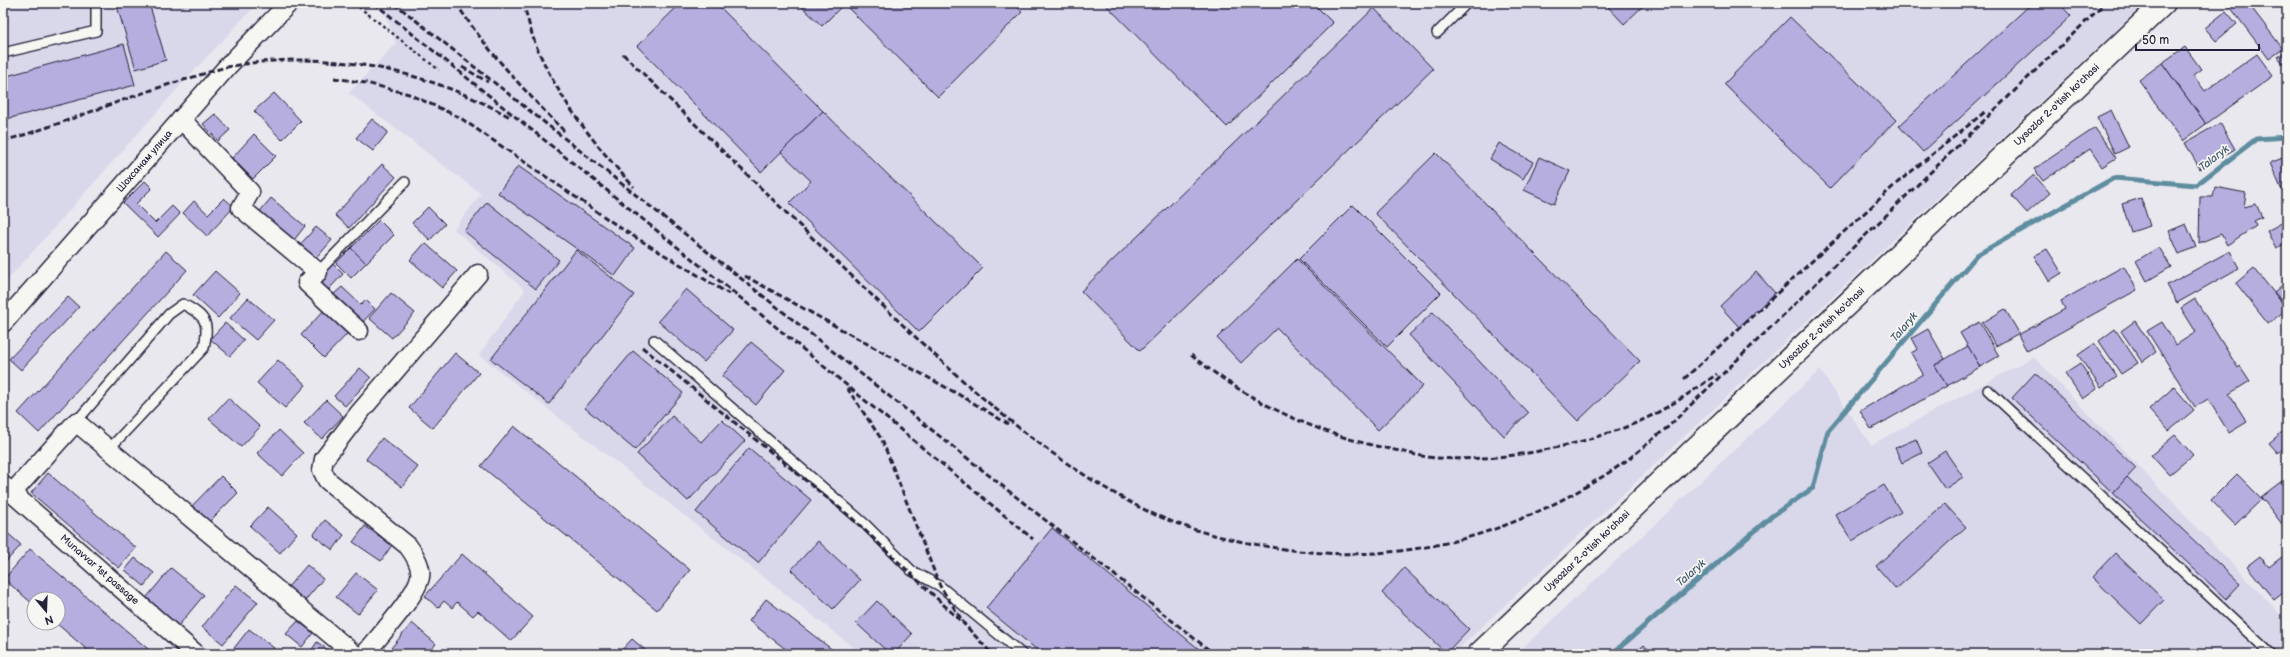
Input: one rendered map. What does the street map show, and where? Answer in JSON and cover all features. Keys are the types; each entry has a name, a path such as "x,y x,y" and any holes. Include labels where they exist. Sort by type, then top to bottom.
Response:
{"street":[{"name":"Шохсанам улица","path":"3,323 181,119 289,3"},
{"name":"Uysozlar 2-o'tish ko'chasi","path":"1479,654 2164,3"},
{"path":"181,119 250,192 241,208 318,272 307,283 359,332"},
{"path":"365,654 414,591 421,576 413,553 408,546 327,480 322,470 324,459 360,412 478,274"},
{"path":"8,489 76,422 354,654"},
{"name":"Munavvar 1st passage","path":"8,489 196,654"}],"lane":[{"path":"3,54 96,31 96,3"},
{"path":"1437,34 1467,3"},
{"path":"318,272 405,182"},
{"path":"76,422 169,314 184,304 200,313 208,326 204,348 108,449"},
{"path":"654,340 866,525 912,571 940,586 1022,654"},
{"path":"1988,390 2271,654"}],"path":[{"path":"354,3 439,70"}],"shaded area":[{"path":"3,3 258,3 188,77 3,285"},
{"path":"381,3 2145,3 1453,654 862,654 479,355 525,290 454,229 481,194 349,93 396,43"},
{"path":"2034,357 2287,621 2287,654 1516,654 1820,370 1871,445"}],"building":[{"path":"116,3 149,3 166,60 136,69"},
{"path":"681,3 716,3 823,111 761,172 637,46"},
{"path":"798,3 1014,3 1022,12 938,97 844,4 822,26"},
{"path":"1104,3 1313,3 1333,23 1227,127"},
{"path":"1613,3 1642,3 1644,5 1624,24 1608,7"},
{"path":"2032,3 2059,3 2071,16 1923,152 1899,126"},
{"path":"2248,3 2283,49 2269,59 2228,4"},
{"path":"1374,8 1433,69 1140,351 1081,291"},
{"path":"2226,11 2237,24 2216,41 2205,28"},
{"path":"1790,17 1896,120 1830,188 1724,84"},
{"path":"124,44 135,85 3,120 3,77"},
{"path":"2185,47 2201,69 2193,75 2205,91 2257,54 2273,76 2206,124 2162,63"},
{"path":"2287,50 2287,68 2278,57"},
{"path":"2162,63 2206,124 2183,141 2139,80"},
{"path":"274,93 301,121 282,140 254,111"},
{"path":"2111,110 2129,147 2115,154 2097,117"},
{"path":"823,111 983,268 919,332 789,203 811,181 781,152"},
{"path":"215,114 230,130 218,141 203,124"},
{"path":"372,119 388,132 373,151 356,138"},
{"path":"2220,123 2235,149 2200,169 2185,143"},
{"path":"2095,128 2116,158 2102,167 2090,149 2043,181 2034,169"},
{"path":"254,134 276,156 253,179 232,158"},
{"path":"1499,143 1533,162 1523,179 1490,159"},
{"path":"1436,153 1640,361 1578,421 1375,213"},
{"path":"1539,157 1570,171 1554,204 1524,190"},
{"path":"2285,157 2287,163 2287,202 2270,163"},
{"path":"382,164 396,177 349,228 335,215"},
{"path":"518,166 635,248 615,276 498,193"},
{"path":"2034,175 2050,193 2027,213 2011,195"},
{"path":"145,181 152,188 136,204 155,223 172,206 180,214 158,237 123,203"},
{"path":"2215,187 2246,193 2244,207 2256,204 2262,217 2254,221 2256,226 2227,245 2221,234 2199,243 2200,197 2213,197"},
{"path":"224,198 234,207 207,236 183,213 194,201 208,214"},
{"path":"271,198 305,226 291,244 256,216"},
{"path":"2141,198 2150,226 2131,232 2122,204"},
{"path":"487,202 559,260 536,289 464,231"},
{"path":"1353,205 1441,293 1387,347 1299,259"},
{"path":"428,207 445,224 430,240 412,223"},
{"path":"379,220 394,235 366,263 351,248"},
{"path":"2287,220 2287,244 2276,249 2267,231"},
{"path":"2186,224 2196,247 2179,254 2169,231"},
{"path":"316,227 332,240 313,262 297,248"},
{"path":"425,243 457,271 442,288 410,260"},
{"path":"2159,247 2171,267 2147,281 2136,261"},
{"path":"351,248 366,263 351,278 336,263"},
{"path":"2047,249 2062,273 2049,281 2034,256"},
{"path":"576,250 634,295 549,404 491,359"},
{"path":"166,251 187,270 39,433 18,413"},
{"path":"2230,251 2239,268 2177,303 2167,285"},
{"path":"1297,259 1423,386 1378,430 1277,328 1241,363 1217,338"},
{"path":"333,264 343,274 329,289 334,294 342,287 361,305 366,300 375,309 357,328 312,285"},
{"path":"2124,266 2137,290 2027,351 2018,335 2065,309 2061,301"},
{"path":"2254,268 2287,309 2268,324 2236,283"},
{"path":"215,271 240,293 218,318 193,295"},
{"path":"1756,272 1775,293 1739,327 1720,306"},
{"path":"2287,281 2287,307 2274,292"},
{"path":"686,289 733,330 704,362 658,321"},
{"path":"391,293 415,313 392,338 369,318"},
{"path":"68,297 79,307 21,370 9,359"},
{"path":"248,298 274,320 256,340 230,318"},
{"path":"2195,299 2238,368 2240,366 2250,381 2229,394 2247,422 2229,433 2208,399 2195,407 2147,331 2162,322 2176,345 2196,332 2181,308"},
{"path":"327,307 351,330 324,358 301,335"},
{"path":"2005,309 2019,333 1996,346 1982,323"},
{"path":"1433,312 1528,413 1504,436 1409,335"},
{"path":"2135,321 2156,352 2142,362 2121,331"},
{"path":"1979,322 1999,356 1980,367 1960,333"},
{"path":"225,323 244,340 230,356 210,339"},
{"path":"1928,329 1945,359 1935,365 1947,386 1871,429 1860,411 1923,374 1911,353 1918,349 1912,338"},
{"path":"2115,329 2138,363 2121,374 2099,341"},
{"path":"751,342 785,370 756,405 722,376"},
{"path":"2094,344 2117,377 2101,388 2078,355"},
{"path":"1968,346 1980,367 1947,386 1935,365"},
{"path":"633,351 683,393 635,450 585,408"},
{"path":"455,353 479,373 433,428 409,408"},
{"path":"278,360 306,385 285,408 257,383"},
{"path":"2080,363 2097,389 2083,399 2065,373"},
{"path":"360,368 371,378 345,406 334,396"},
{"path":"2035,373 2136,468 2113,493 2012,398"},
{"path":"2174,387 2194,410 2169,431 2149,409"},
{"path":"228,398 260,427 241,447 209,419"},
{"path":"326,400 343,416 322,439 304,423"},
{"path":"672,416 701,442 722,420 745,441 688,501 637,454"},
{"path":"514,426 690,570 657,610 481,466"},
{"path":"2287,428 2287,446 2278,453 2269,443"},
{"path":"279,430 303,453 282,476 257,453"},
{"path":"2175,435 2193,455 2169,475 2151,455"},
{"path":"382,438 418,467 402,487 366,459"},
{"path":"1916,439 1922,453 1902,463 1895,448"},
{"path":"749,448 811,500 758,563 696,512"},
{"path":"1945,451 1963,477 1945,489 1927,463"},
{"path":"48,473 136,548 119,568 31,493"},
{"path":"2237,474 2262,499 2235,525 2211,500"},
{"path":"221,476 238,493 207,524 191,507"},
{"path":"2127,477 2240,584 2226,599 2113,493"},
{"path":"2287,477 2287,520 2282,524 2261,497"},
{"path":"1884,485 1901,512 1852,541 1835,514"},
{"path":"1945,504 1966,527 1896,589 1876,566"},
{"path":"268,507 297,533 280,553 250,526"},
{"path":"325,520 344,535 333,550 313,535"},
{"path":"365,526 392,545 381,561 353,542"},
{"path":"1052,528 1205,654 1042,654 986,608"},
{"path":"3,529 21,545 3,565"},
{"path":"818,541 860,580 833,609 791,570"},
{"path":"30,549 154,654 92,654 65,631 66,591 26,591 26,598 4,579"},
{"path":"2115,553 2164,600 2141,624 2092,577"},
{"path":"2287,553 2287,590 2274,600 2247,566 2260,556 2269,567"},
{"path":"462,554 533,617 511,641 478,611 473,616 457,602 452,608 444,601 438,608 425,596"},
{"path":"135,558 154,573 144,586 125,570"},
{"path":"307,565 323,579 303,603 286,589"},
{"path":"171,568 204,595 175,630 142,603"},
{"path":"1404,568 1469,629 1446,653 1382,593"},
{"path":"356,573 378,590 358,614 336,597"},
{"path":"236,585 258,602 223,644 202,627"},
{"path":"766,599 838,654 792,654 749,621"},
{"path":"877,601 912,634 894,654 890,654 856,623"},
{"path":"298,621 313,633 302,647 286,634"},
{"path":"412,623 436,644 427,654 386,654"},
{"path":"249,629 274,648 269,654 234,654 231,652"},
{"path":"632,639 650,654 618,654"},
{"path":"317,642 334,654 309,654"},
{"path":"1644,645 1652,654 1634,654"}],"waterway":[{"name":"Talaryk","path":"1612,654 1772,516 1813,488 1828,431 1977,255 2114,178 2196,185 2256,139 2287,137"}],"railway":[{"path":"374,3 753,308 1033,539"},
{"path":"394,3 1214,654"},
{"path":"456,3 493,54 564,131"},
{"path":"523,3 531,32 547,69 557,87 568,105 593,139 634,187"},
{"path":"623,54 951,370 984,399 1053,454 1128,501 1177,524 1195,530 1265,546 1312,552 1358,554 1403,551 1446,543 1489,531 1531,515 1572,494 1628,460 1668,427 2105,3"},
{"path":"3,141 49,127 140,94 212,71 227,67 264,62 301,60 337,62 373,67 409,75 443,86 477,100 510,117"},
{"path":"462,67 488,82"},
{"path":"334,78 366,83 409,94 459,117 625,231 729,294"},
{"path":"1684,379 1897,183 1986,111"},
{"path":"745,276 965,398 1008,424"},
{"path":"642,347 853,519 965,625"},
{"path":"1191,355 1238,389 1289,416 1316,427 1371,445 1436,458 1460,459 1508,456 1556,448 1603,435 1626,427 1650,416 1717,374"},
{"path":"847,388 882,440 940,586 965,625 992,654"}]}
